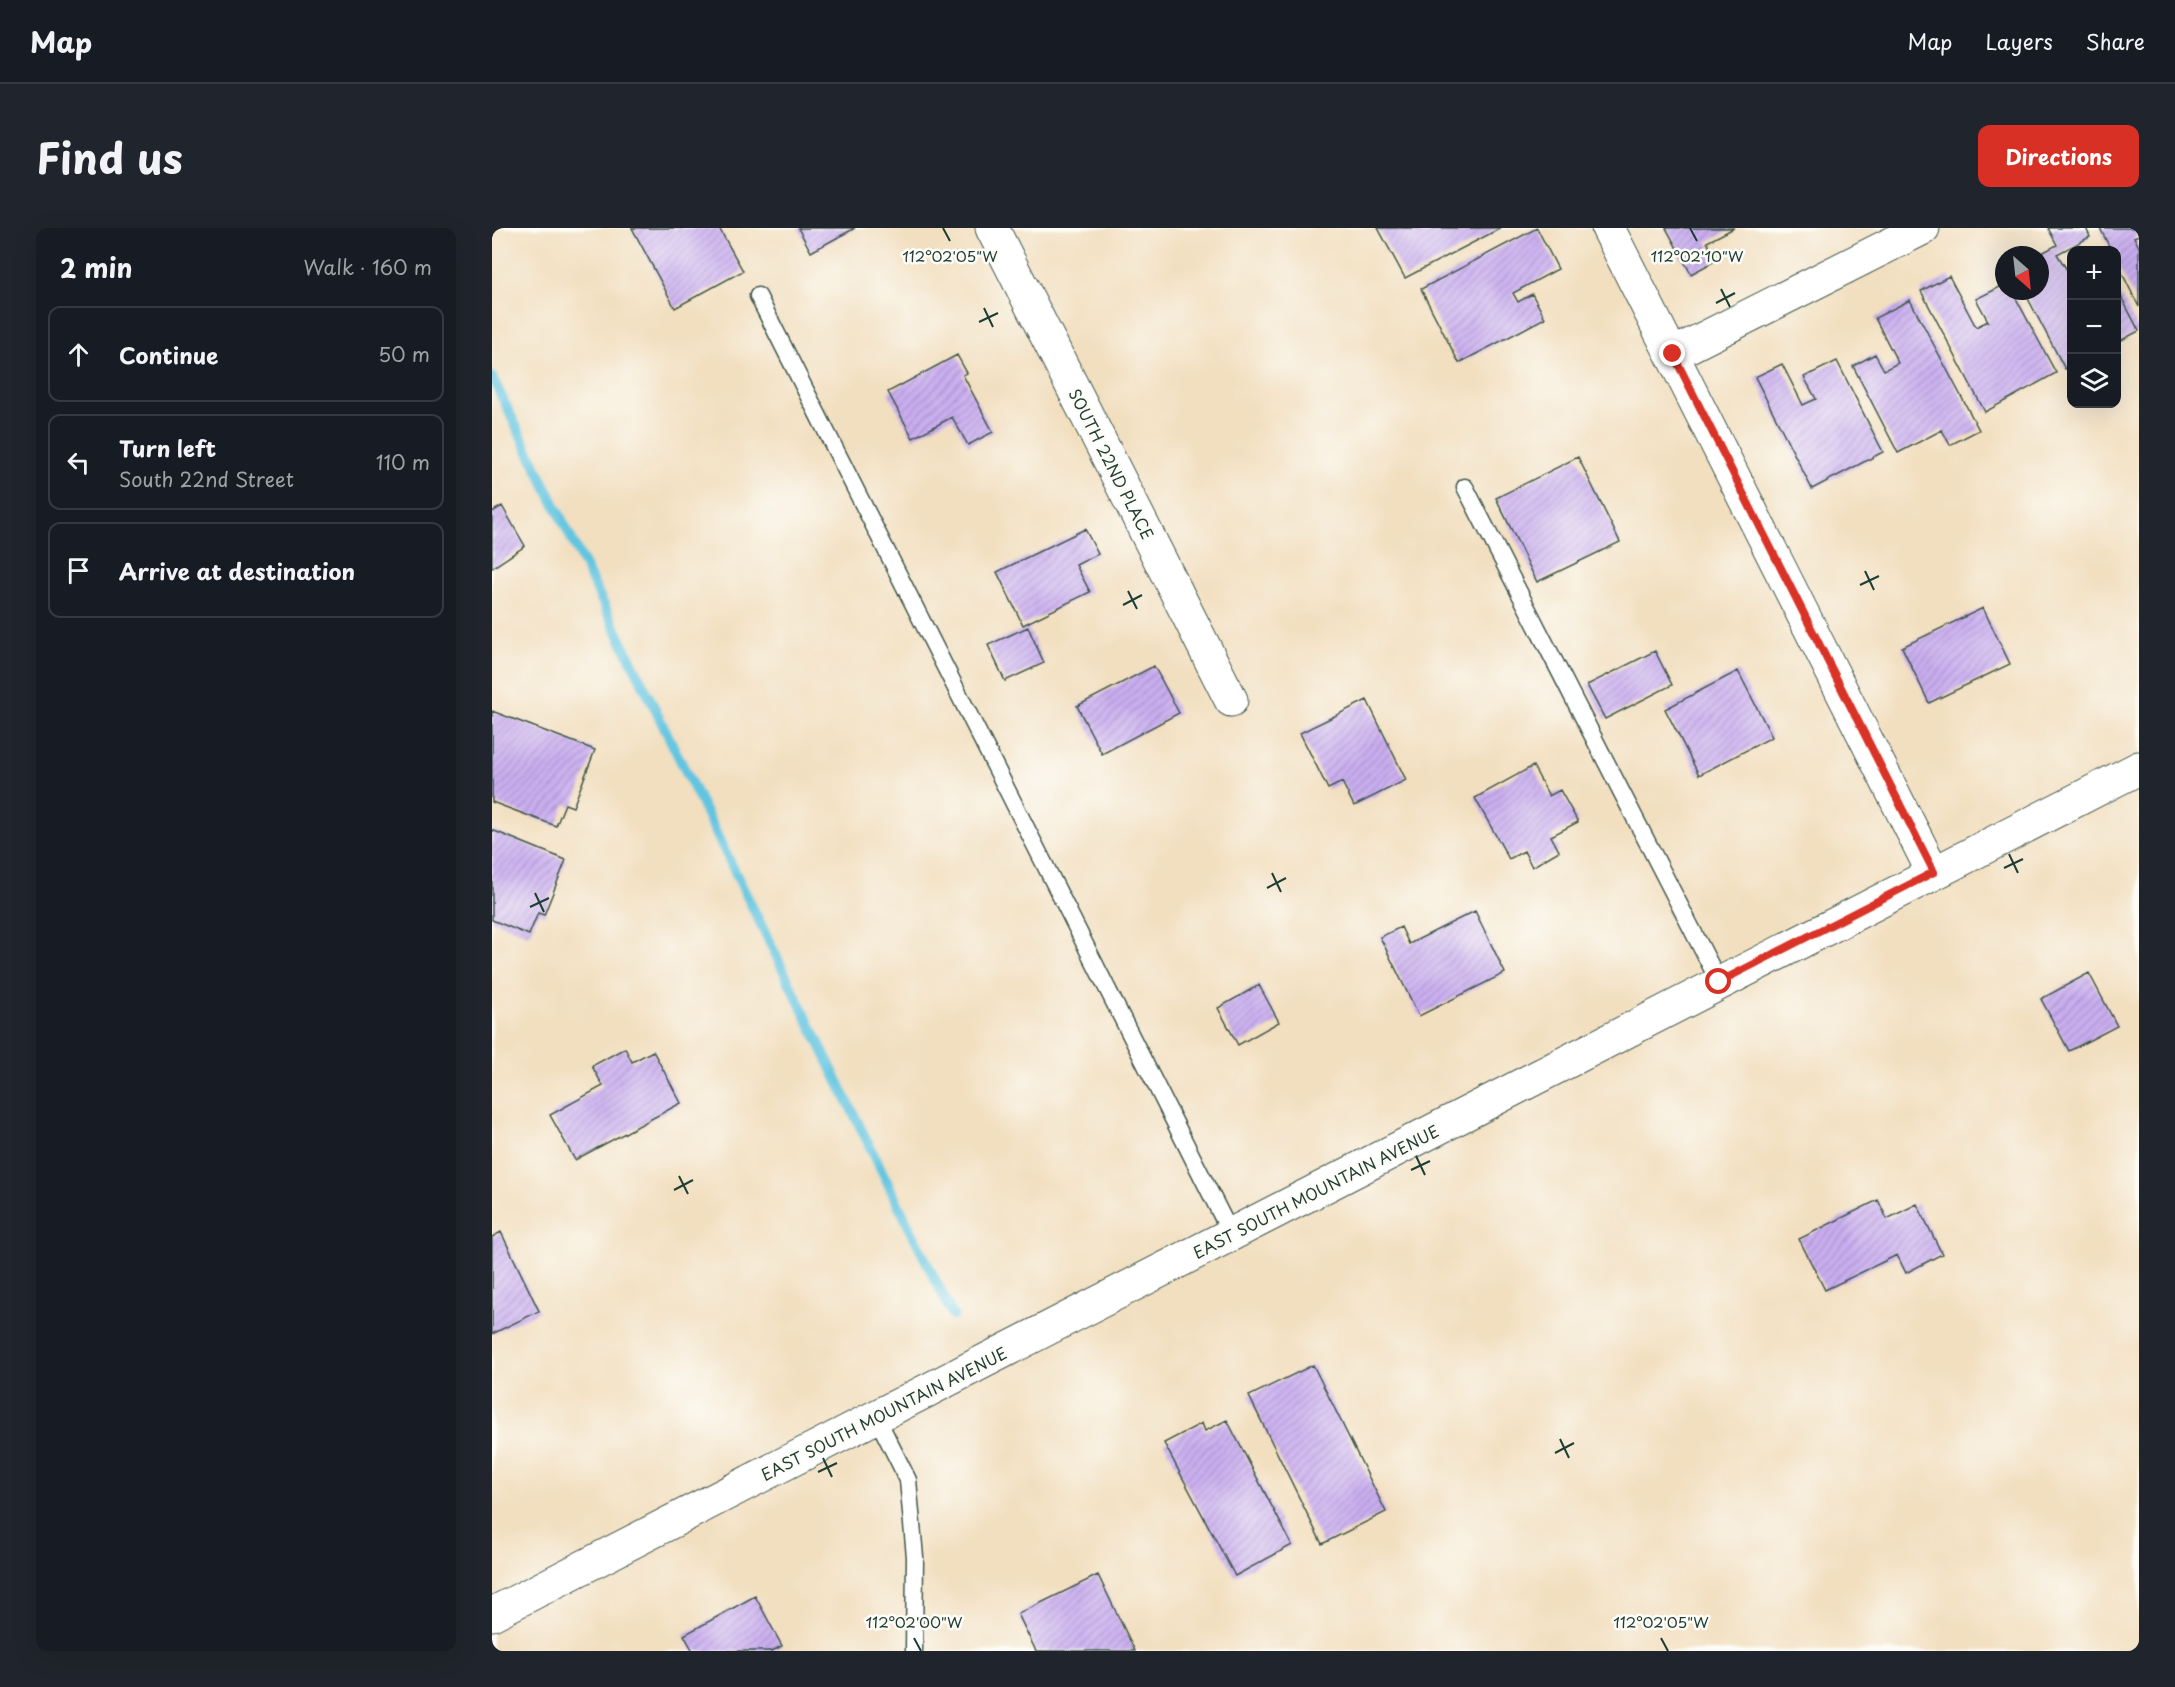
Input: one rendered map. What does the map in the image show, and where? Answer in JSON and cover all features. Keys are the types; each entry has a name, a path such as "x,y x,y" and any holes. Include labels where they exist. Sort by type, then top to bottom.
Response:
{"street":[{"name":"SOUTH 22ND PLACE","path":"992,228 1231,700"},
{"path":"1608,228 1934,872"},
{"path":"1673,354 1923,228"},
{"name":"EAST SOUTH MOUNTAIN AVENUE","path":"492,1614 1232,1236 1719,982 2139,768"}],"lane":[{"path":"758,296 1232,1236"},
{"path":"1465,488 1719,982"},
{"path":"877,1418 908,1480 915,1557 914,1651"}],"building":[{"path":"632,228 719,228 743,271 675,308"},
{"path":"798,228 855,228 811,252"},
{"path":"1378,228 1501,228 1405,278"},
{"path":"1537,228 1558,269 1513,293 1518,302 1532,294 1545,318 1459,363 1421,289"},
{"path":"1666,228 1734,228 1707,242 1717,260 1691,274"},
{"path":"2048,228 2086,228 2090,237 2073,246 2067,246 2067,249 2057,254 2067,270 2067,368 2065,369 2029,300 2049,300 2049,249 2057,245"},
{"path":"2100,228 2139,228 2139,235 2134,237 2139,247 2139,307 2121,271 2121,246 2109,246"},
{"path":"1949,276 1976,327 1988,321 1976,299 1995,290 1995,300 2017,300 2056,373 1985,412 1921,291"},
{"path":"2121,297 2139,331 2121,340"},
{"path":"1910,300 1979,430 1950,445 1942,430 1898,453 1853,366 1875,354 1884,370 1898,363 1875,318"},
{"path":"957,355 967,373 963,375 993,432 968,445 952,417 913,438 888,392"},
{"path":"1837,361 1883,452 1812,489 1755,377 1782,364 1803,405 1816,399 1804,377"},
{"path":"1578,457 1620,542 1537,582 1496,498"},
{"path":"502,506 525,546 492,568 492,512"},
{"path":"1085,529 1098,554 1076,565 1090,592 1023,625 997,572"},
{"path":"1983,608 2010,664 1929,703 1902,647"},
{"path":"1028,627 1044,663 1005,681 988,645"},
{"path":"1655,651 1672,685 1605,719 1587,685"},
{"path":"1154,666 1179,713 1102,754 1077,706"},
{"path":"1738,671 1772,737 1699,775 1665,709"},
{"path":"1367,700 1406,780 1354,806 1342,782 1328,789 1300,733"},
{"path":"492,711 595,750 573,807 565,804 556,826 492,802"},
{"path":"1533,766 1549,796 1560,790 1578,822 1551,836 1559,851 1532,867 1524,851 1509,859 1475,798"},
{"path":"492,830 566,860 544,915 538,913 529,935 492,920"},
{"path":"1475,911 1505,973 1419,1016 1380,937 1401,927 1409,944"},
{"path":"2089,973 2117,1026 2069,1051 2041,999"},
{"path":"1259,985 1279,1022 1238,1045 1218,1008"},
{"path":"625,1048 632,1062 653,1051 681,1103 575,1160 550,1115 603,1086 592,1066"},
{"path":"1878,1200 1887,1219 1917,1204 1942,1254 1906,1273 1897,1255 1825,1290 1799,1239"},
{"path":"501,1232 539,1311 492,1334 492,1237"},
{"path":"1313,1365 1386,1512 1322,1544 1249,1396"},
{"path":"1227,1420 1292,1545 1235,1576 1164,1443 1202,1423 1205,1431"},
{"path":"1098,1575 1135,1651 1036,1651 1018,1614"},
{"path":"755,1596 782,1646 772,1651 693,1651 684,1635"}],"waterway":[{"path":"492,377 953,1316"}],"route":[{"path":"1673,354 1934,872 1719,982"}]}
